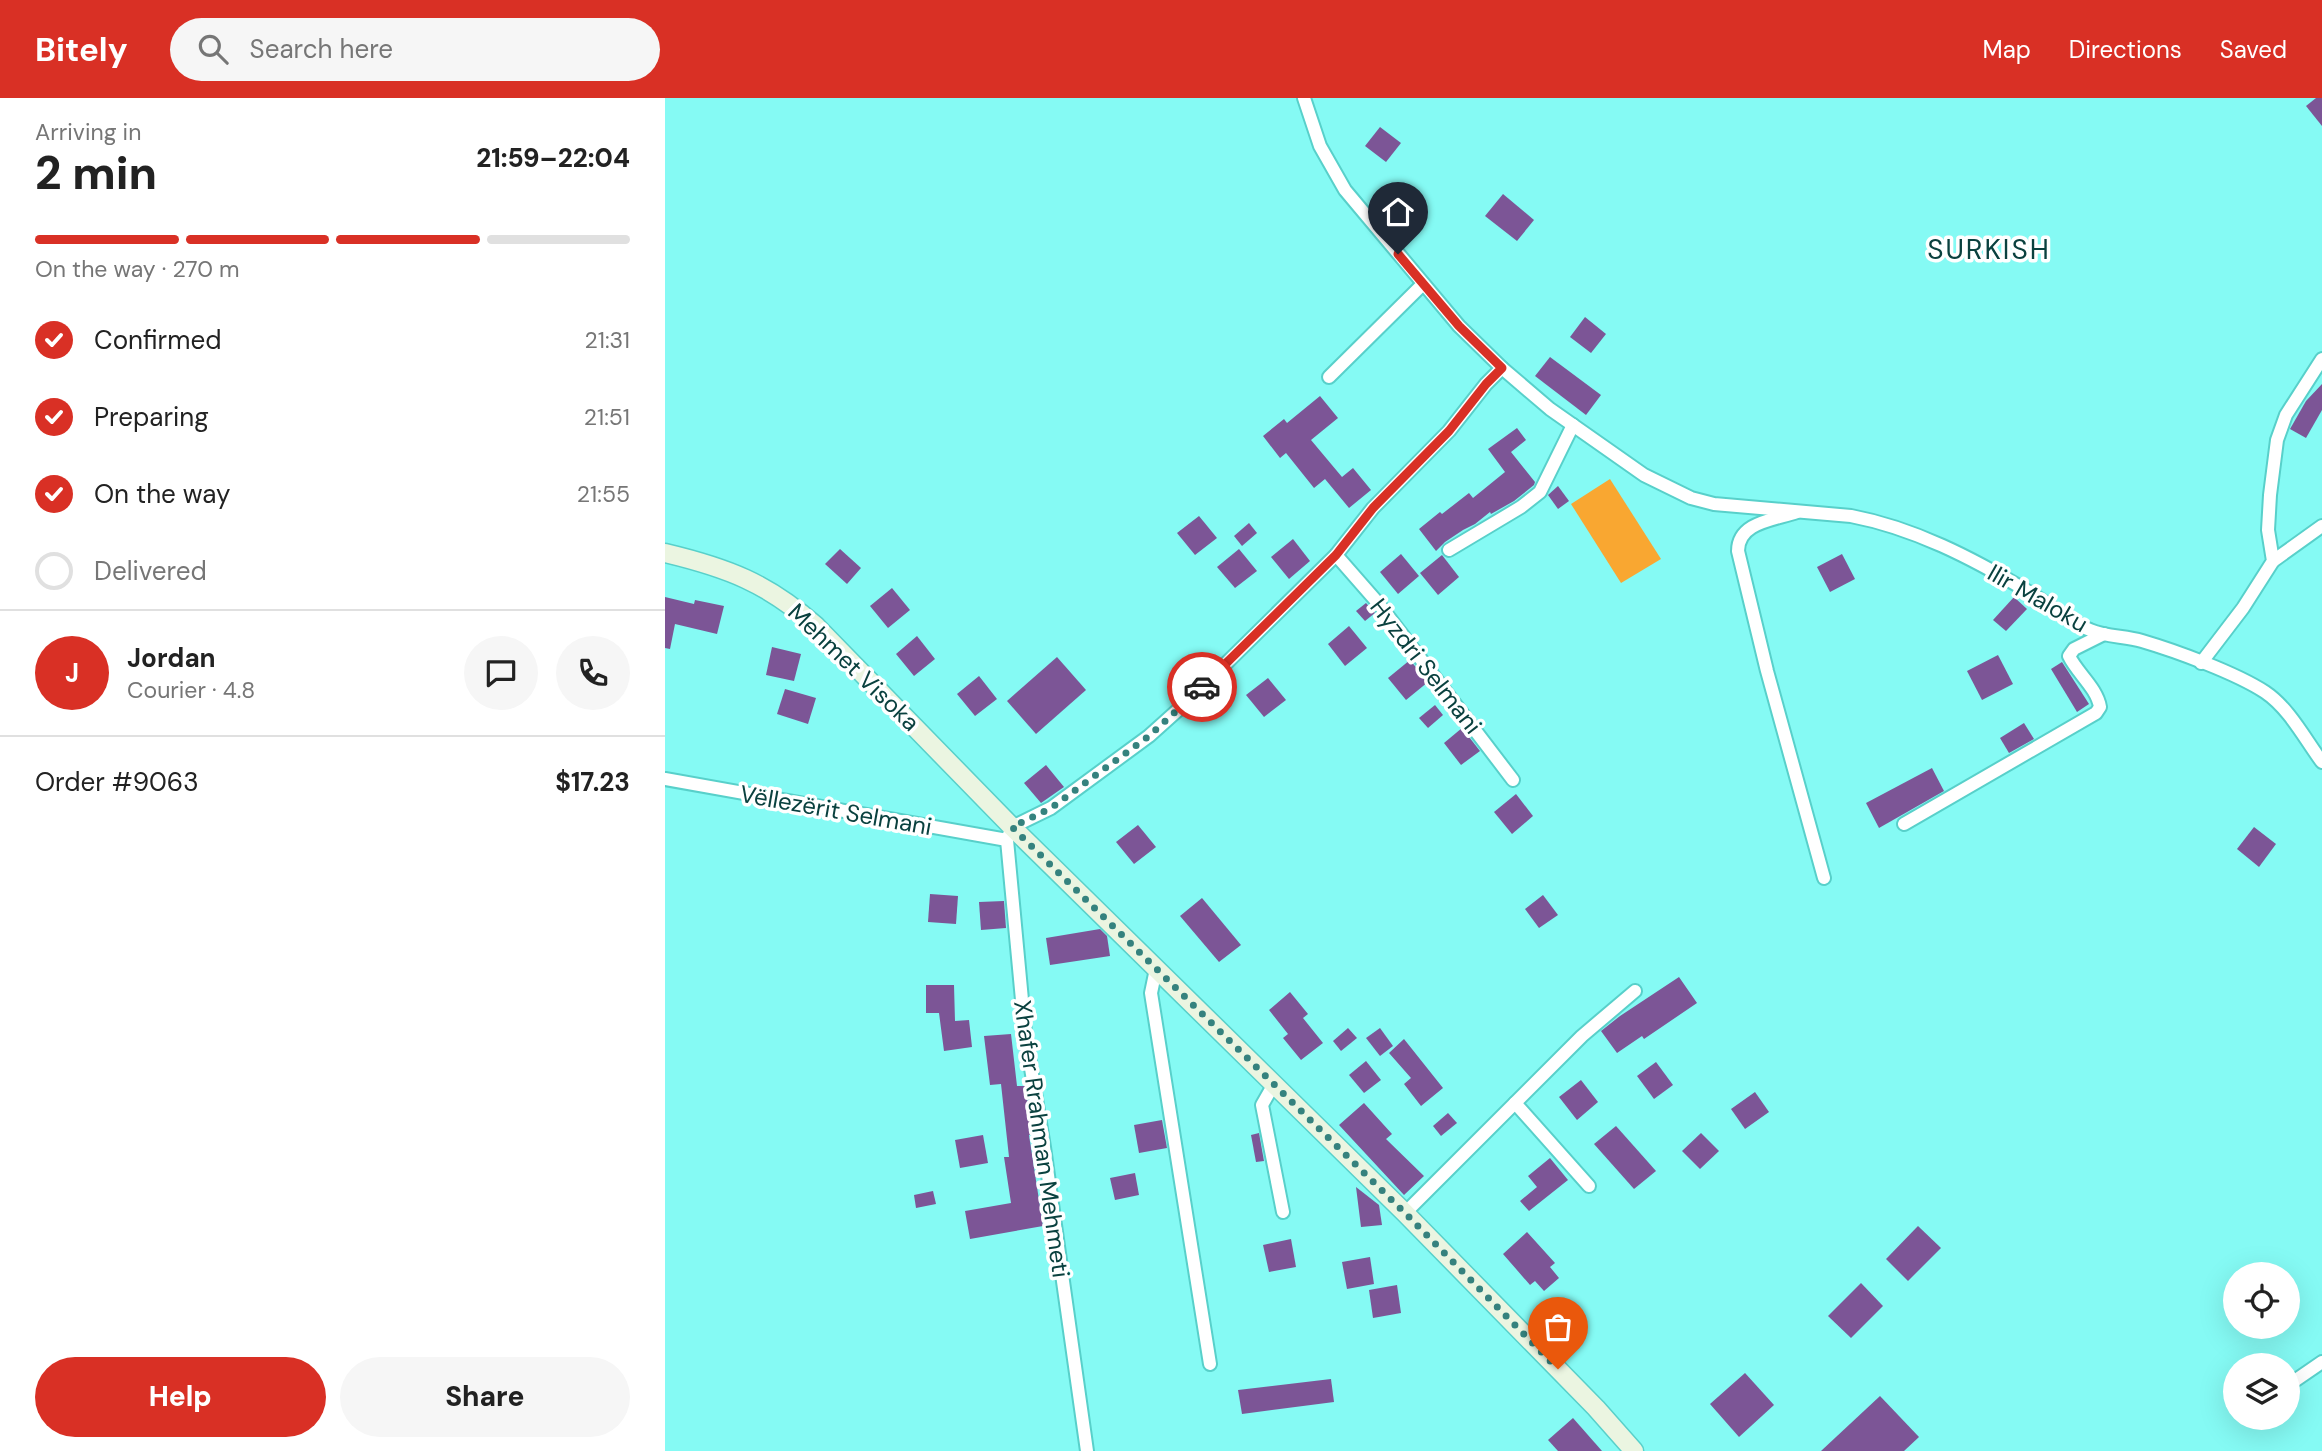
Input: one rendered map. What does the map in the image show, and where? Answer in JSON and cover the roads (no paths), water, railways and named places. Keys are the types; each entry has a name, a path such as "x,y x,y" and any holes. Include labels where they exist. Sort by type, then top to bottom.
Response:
{"main road":[{"name":"Mehmet Visoka","path":"665,553 732,571 762,586 799,611 861,671 1010,834 1156,969 1405,1213 1596,1408 1634,1451"}],"street":[{"path":"1010,834 1051,808 1149,736 1336,555 1373,508 1449,431 1502,368 1459,326 1345,190 1320,146 1304,98"},
{"path":"1329,377 1423,284"},
{"path":"2273,561 2268,530 2270,495 2280,428 2322,359"},
{"name":"Ilir Maloku","path":"1502,368 1550,409 1644,475 1669,489 1714,503 1873,520 1915,533 2025,589 2084,627 2141,641 2241,680 2275,700 2322,762"},
{"path":"1449,550 1521,507 1540,492 1573,425"},
{"name":"Ilir Maloku","path":"1803,511 1748,528 1740,538 1738,551 1767,671 1824,878"},
{"path":"2201,663 2243,608 2273,561 2322,526"},
{"name":"Hyzdri Selmani","path":"1336,555 1378,603 1513,779"},
{"path":"1904,824 2096,713 2100,707 2098,698 2069,656 2074,649 2104,634"},
{"name":"Vëllezërit Selmani","path":"665,779 1010,834"},
{"name":"Xhafer Rrahman Mehmeti","path":"1010,834 1025,1032 1087,1451"},
{"path":"1156,969 1150,993 1210,1364"},
{"path":"1405,1213 1582,1037 1635,991"},
{"path":"1273,1084 1262,1105 1283,1212"},
{"path":"1515,1103 1589,1186"},
{"path":"2300,1377 2322,1362"}],"district":[{"name":"SURKISH","path":"1989,249"}]}
